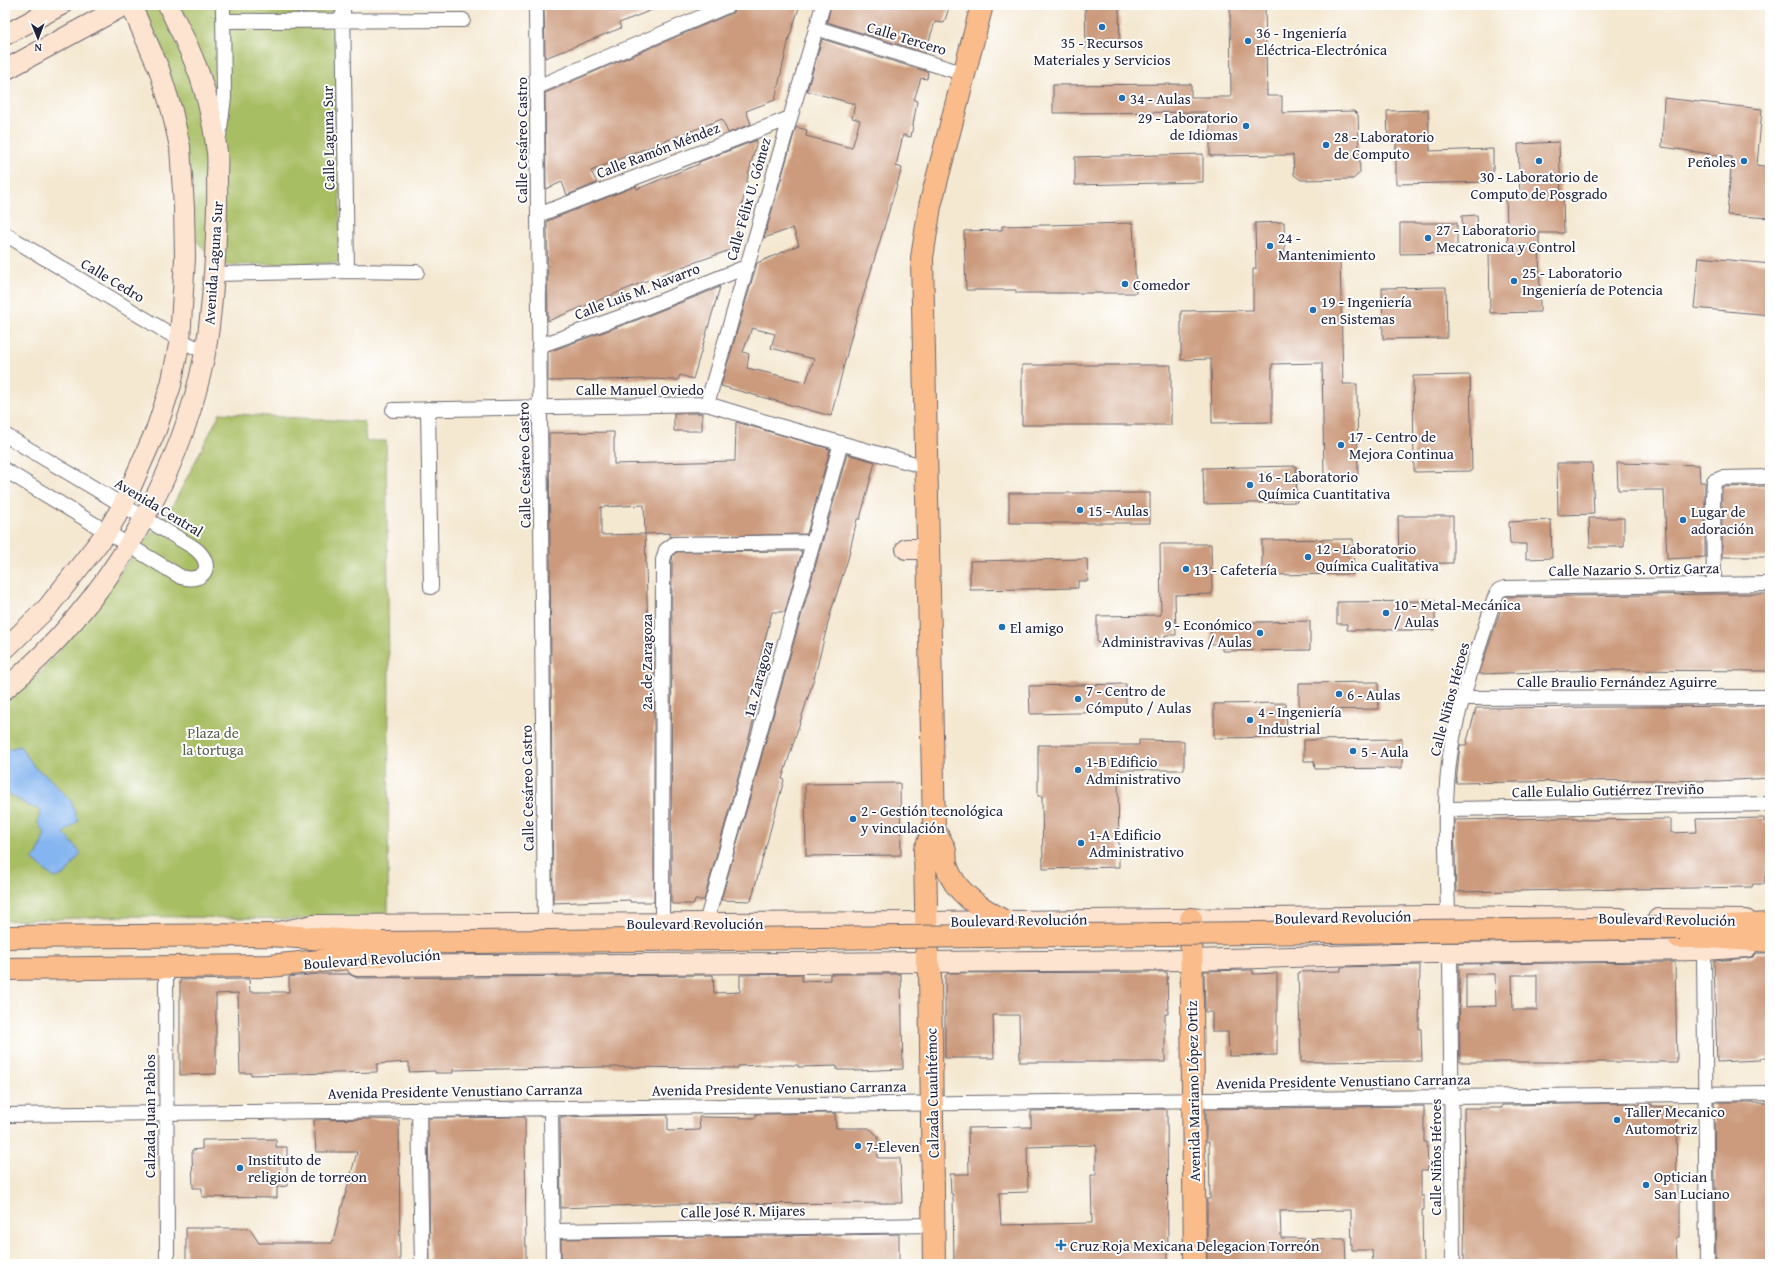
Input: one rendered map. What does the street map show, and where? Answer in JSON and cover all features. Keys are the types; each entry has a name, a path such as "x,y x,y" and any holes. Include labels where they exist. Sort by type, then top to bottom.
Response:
{"main road":[{"path":"5,35 61,5"},
{"path":"5,70 125,5"},
{"name":"Avenida Laguna Sur","path":"5,649 48,607 107,532 122,505 156,430 171,385 180,340 185,258 184,207 180,147 172,111 159,69 131,5"},
{"name":"Avenida Laguna Sur","path":"6,687 45,652 76,618 130,546 145,518 181,439 206,352 214,274 218,214 217,153 206,96 193,58 168,5"},
{"path":"982,5 930,206 923,243 922,304 934,829 944,850 947,867 952,878 964,894 978,906 1002,920"},
{"path":"906,549 928,549"},
{"name":"Calzada Cuauhtémoc","path":"934,829 925,850 927,962 930,973 934,1264"},
{"name":"Boulevard Revolución","path":"269,935 312,925 926,922 1448,916 1770,920"},
{"name":"Avenida Mariano López Ortiz","path":"1191,919 1195,1264"},
{"path":"788,922 795,937 796,945 793,960 788,962"},
{"name":"Boulevard Revolución","path":"5,969 269,966 382,949 1679,932 1770,924"},
{"name":"Boulevard Revolución","path":"1679,932 1710,937 1770,941"},
{"name":"Boulevard Revolución","path":"5,937 269,935 382,949"},
{"path":"269,966 1192,960 1704,950 1770,945"}],"street":[{"path":"217,153 224,98 224,5"},
{"name":"Calle Laguna Sur","path":"344,5 347,271"},
{"name":"Calle Cesáreo Castro","path":"536,5 545,924"},
{"path":"537,87 729,5"},
{"name":"Calle Félix U. Gómez","path":"707,404 823,5"},
{"path":"224,21 463,20"},
{"name":"Calle Tercero","path":"816,28 965,74"},
{"name":"Calle Ramón Méndez","path":"538,215 790,118"},
{"name":"Calle Cedro","path":"5,234 180,340 206,352"},
{"name":"Calle Luis M. Navarro","path":"540,346 634,312 746,267"},
{"path":"214,274 347,271 417,272"},
{"name":"Calle Manuel Oviedo","path":"393,410 707,404 926,467"},
{"path":"428,409 431,587"},
{"name":"Avenida Central","path":"5,435 202,553 206,560 206,569 201,576 195,578 182,577 5,470"},
{"name":"1a. Zaragoza","path":"706,923 841,443"},
{"path":"1714,585 1714,481 1718,479 1770,477"},
{"name":"2a. de Zaragoza","path":"662,923 663,560 666,550 674,544 813,542"},
{"name":"Calle Nazario S. Ortiz Garza","path":"1500,590 1504,588 1770,584"},
{"name":"Calle Niños Héroes","path":"1448,916 1446,809 1451,748 1464,698 1495,597 1500,590"},
{"name":"Calle Braulio Fernández Aguirre","path":"1464,698 1770,697"},
{"name":"Calle Eulalio Gutiérrez Treviño","path":"1446,809 1770,804"},
{"path":"1704,950 1707,1264"},
{"name":"Calle Niños Héroes","path":"1450,954 1453,1264"},
{"name":"Calzada Juan Pablos","path":"166,967 165,1112 167,1264"},
{"name":"Avenida Presidente Venustiano Carranza","path":"5,1115 419,1108 932,1104 1770,1093"},
{"path":"419,1108 422,1264"},
{"path":"551,1108 553,1264"},
{"name":"Calle José R. Mijares","path":"552,1231 934,1225"}],"green space":[{"path":"151,5 339,5 340,263 220,265 191,236 144,10"},
{"name":"Plaza de la tortuga","path":"220,413 364,422 366,441 386,441 389,670 388,921 129,916 5,921 5,701 37,676 75,632 173,505"}],"water":[{"path":"20,746 36,769 47,776 71,801 78,821 64,833 81,853 65,875 54,878 32,859 37,855 45,834 38,823 40,810 27,805 6,792 5,750"}],"building":[{"path":"544,5 662,6 619,23 621,28 545,58"},
{"path":"740,5 800,5 789,38 775,100 746,111 751,124 728,133 722,119 591,171 597,183 567,195 562,182 546,189 545,93 732,13"},
{"path":"831,5 950,5 944,23 935,22 925,53 827,22"},
{"name":"35 - Recursos Materiales y Servicios","path":"1085,5 1119,5 1120,48 1086,49"},
{"path":"1230,5 1265,5 1267,96 1282,96 1282,113 1354,111 1358,115 1360,173 1353,179 1301,180 1294,175 1293,155 1210,156 1210,112 1053,113 1053,85 1191,84 1191,97 1231,97"},
{"path":"822,39 928,72 927,79 921,78 914,100 917,101 911,137 903,135 896,166 902,168 853,330 831,416 721,386 757,263 799,245 793,228 764,238 796,127 807,130 806,136 852,148 860,120 852,118 855,104 807,91","holes":["752,328 775,334 771,348 814,359 806,382 747,368 749,354 743,352"]},
{"name":"Peñoles","path":"1664,98 1762,109 1757,165 1770,167 1770,218 1727,215 1732,157 1662,147"},
{"path":"1428,110 1430,151 1493,149 1493,182 1396,184 1396,140 1388,141 1387,111"},
{"path":"757,140 733,249 673,270 548,321 547,221 636,186 637,189 699,164 699,162"},
{"path":"1559,142 1564,233 1539,233 1540,312 1490,313 1489,250 1508,250 1506,198 1520,197 1518,144"},
{"path":"1203,154 1203,182 1075,185 1075,157"},
{"path":"1477,215 1478,233 1463,234 1462,216"},
{"path":"1284,222 1285,257 1340,256 1343,384 1357,384 1358,477 1324,477 1322,363 1272,364 1272,422 1212,423 1211,359 1181,360 1181,311 1253,310 1253,269 1256,269 1255,223"},
{"path":"1133,223 1136,293 1016,293 1016,290 966,290 964,231 1002,230 1002,226"},
{"name":"27 - Laboratorio Mecatronica y Control","path":"1400,223 1457,223 1457,253 1400,254"},
{"path":"1699,257 1770,264 1770,315 1694,308"},
{"path":"720,287 693,379 680,375 678,380 651,379 548,381 548,352 637,320"},
{"path":"1446,287 1447,338 1383,339 1382,288"},
{"path":"1022,365 1171,365 1171,425 1022,425"},
{"path":"1470,375 1472,471 1414,472 1413,376"},
{"path":"674,413 702,413 702,431 674,431"},
{"path":"736,422 830,449 807,534 670,537 670,533 645,534 648,631 654,631 654,902 630,902 630,900 553,903 549,433 614,432 614,464 735,461","holes":["644,505 645,534 601,535 601,507"]},
{"path":"847,454 875,462 860,519 857,519 848,559 831,611 815,675 782,779 784,780 751,901 721,900"},
{"path":"1557,463 1592,463 1594,514 1558,515"},
{"name":"Lugar de adoración","path":"1617,463 1699,465 1700,482 1705,482 1705,557 1667,559 1664,490 1618,490"},
{"name":"16 - Laboratorio Química Cuantitativa","path":"1296,466 1297,502 1204,504 1203,468"},
{"path":"1770,486 1770,557 1722,557 1722,487"},
{"name":"15 - Aulas","path":"1009,493 1150,493 1150,523 1009,523"},
{"path":"1398,516 1453,516 1453,563 1399,564"},
{"path":"1589,518 1624,518 1624,547 1590,547"},
{"path":"1551,520 1552,558 1526,559 1526,544 1510,544 1509,522"},
{"name":"12 - Laboratorio Química Cualitativa","path":"1353,539 1354,574 1262,575 1262,540"},
{"path":"1160,544 1211,544 1212,594 1175,595 1176,635 1165,635 1165,642 1097,643 1097,616 1161,615"},
{"path":"802,551 785,612 772,612 745,717 754,719 704,900 695,900 694,904 672,904 673,555 677,552"},
{"path":"1087,559 1088,581 1078,581 1078,588 970,590 970,561"},
{"path":"1770,594 1770,671 1601,670 1479,674 1505,597"},
{"name":"10 - Metal-Mecánica / Aulas","path":"1435,601 1435,630 1347,630 1347,624 1337,624 1337,602"},
{"name":"9 - Económico Administravivas / Aulas","path":"1310,621 1310,650 1222,651 1222,644 1211,644 1211,623"},
{"name":"6 - Aulas","path":"1378,682 1379,709 1299,710 1299,683"},
{"name":"7 - Centro de Cómputo / Aulas","path":"1126,684 1126,712 1030,714 1029,686"},
{"name":"4 - Ingeniería Industrial","path":"1286,703 1287,737 1214,738 1214,704"},
{"path":"1770,706 1770,778 1718,781 1647,780 1456,783 1460,745 1466,745 1476,708"},
{"name":"5 - Aula","path":"1402,739 1402,768 1315,769 1314,761 1304,761 1304,740"},
{"path":"1139,740 1184,741 1184,770 1118,770 1119,867 1043,869 1042,796 1038,796 1038,745 1139,745"},
{"name":"2 - Gestión tecnológica y vinculación","path":"900,783 901,855 806,856 805,784"},
{"path":"1578,818 1578,820 1671,819 1671,833 1697,832 1696,819 1764,818 1764,822 1770,822 1770,876 1765,876 1765,884 1753,884 1752,887 1456,892 1454,820"},
{"path":"1757,953 1770,953 1770,1058 1760,1058 1760,1060 1717,1062 1714,961 1748,958 1753,957"},
{"path":"1675,962 1677,1062 1460,1062 1459,964","holes":["1466,974 1495,974 1496,1006 1466,1007","1512,975 1537,975 1537,1010 1513,1010"]},
{"path":"1420,965 1419,1029 1421,1029 1422,1061 1301,1062 1298,972 1341,971 1341,967"},
{"path":"1253,970 1253,974 1277,973 1277,1055 1229,1056 1228,1032 1212,1032 1212,1012 1205,1012 1204,971"},
{"path":"1167,972 1168,1014 1165,1014 1165,1062 1020,1062 1019,1015 993,1015 994,1058 945,1058 945,976 948,973"},
{"path":"320,974 349,974 357,978 713,975 714,993 740,992 740,975 802,974 802,981 830,980 830,974 901,974 903,1069 855,1071 837,1070 837,1066 798,1067 798,1065 763,1065 738,1066 738,1068 604,1067 453,1070 453,1073 435,1073 435,1071 409,1072 409,1062 377,1064 377,1072 251,1075 251,1073 240,1073 238,993 216,994 216,1074 180,1075 180,980 249,979 250,992 289,992 289,977"},
{"path":"1714,1102 1770,1103 1770,1264 1716,1264"},
{"path":"1628,1103 1628,1105 1652,1104 1652,1106 1676,1107 1677,1198 1680,1198 1679,1237 1676,1237 1677,1264 1464,1264 1464,1108 1502,1108 1502,1105"},
{"path":"1424,1106 1424,1142 1427,1142 1428,1170 1421,1170 1421,1196 1424,1196 1424,1210 1422,1210 1423,1264 1373,1264 1372,1250 1352,1250 1351,1210 1280,1211 1281,1238 1345,1239 1346,1264 1207,1264 1207,1199 1210,1199 1209,1142 1206,1142 1206,1109"},
{"path":"1167,1109 1168,1264 954,1264 953,1194 951,1194 950,1174 969,1174 968,1128 1031,1127 1031,1111","holes":["1096,1145 1096,1175 1091,1175 1092,1223 1001,1225 999,1193 1028,1192 1027,1147"]},
{"path":"835,1113 836,1128 869,1128 878,1136 878,1158 900,1158 902,1203 667,1204 561,1208 560,1117 668,1115 668,1131 700,1130 699,1117 756,1118 756,1114"},
{"path":"525,1117 526,1264 430,1264 428,1118"},
{"path":"314,1120 399,1120 400,1264 186,1264 186,1228 249,1228 259,1243 332,1243 357,1152 316,1152"},
{"name":"Instituto de religion de torreon","path":"276,1139 276,1147 287,1147 287,1186 277,1187 277,1198 202,1197 202,1188 193,1188 192,1150 202,1149 202,1140"},
{"path":"899,1234 899,1264 561,1264 561,1239"}],"place":[{"name":"35 - Recursos Materiales y Servicios","path":"1102,27"},
{"name":"36 - Ingeniería Eléctrica-Electrónica","path":"1248,41"},
{"name":"34 - Aulas","path":"1122,98"},
{"name":"29 - Laboratorio de Idiomas","path":"1246,126"},
{"name":"28 - Laboratorio de Computo","path":"1326,145"},
{"name":"30 - Laboratorio de Computo de Posgrado","path":"1539,161"},
{"name":"Peñoles","path":"1744,161"},
{"name":"27 - Laboratorio Mecatronica y Control","path":"1428,238"},
{"name":"24 - Mantenimiento","path":"1270,246"},
{"name":"25 - Laboratorio Ingeniería de Potencia","path":"1514,281"},
{"name":"Comedor","path":"1125,284"},
{"name":"19 - Ingeniería en Sistemas","path":"1313,310"},
{"name":"17 - Centro de Mejora Continua","path":"1341,445"},
{"name":"16 - Laboratorio Química Cuantitativa","path":"1250,485"},
{"name":"15 - Aulas","path":"1080,510"},
{"name":"Lugar de adoración","path":"1683,520"},
{"name":"12 - Laboratorio Química Cualitativa","path":"1308,557"},
{"name":"13 - Cafetería","path":"1186,569"},
{"name":"10 - Metal-Mecánica / Aulas","path":"1386,613"},
{"name":"El amigo","path":"1002,627"},
{"name":"9 - Económico Administravivas / Aulas","path":"1260,633"},
{"name":"6 - Aulas","path":"1339,694"},
{"name":"7 - Centro de Cómputo / Aulas","path":"1078,699"},
{"name":"4 - Ingeniería Industrial","path":"1250,720"},
{"name":"5 - Aula","path":"1353,751"},
{"name":"1-B Edificio Administrativo","path":"1078,770"},
{"name":"2 - Gestión tecnológica y vinculación","path":"853,819"},
{"name":"1-A Edificio Administrativo","path":"1081,843"},
{"name":"Taller Mecanico Automotriz","path":"1617,1120"},
{"name":"7-Eleven","path":"858,1146"},
{"name":"Instituto de religion de torreon","path":"240,1168"},
{"name":"Optician San Luciano","path":"1646,1185"},
{"name":"Cruz Roja Mexicana Delegacion Torreón","path":"1061,1245"}]}
